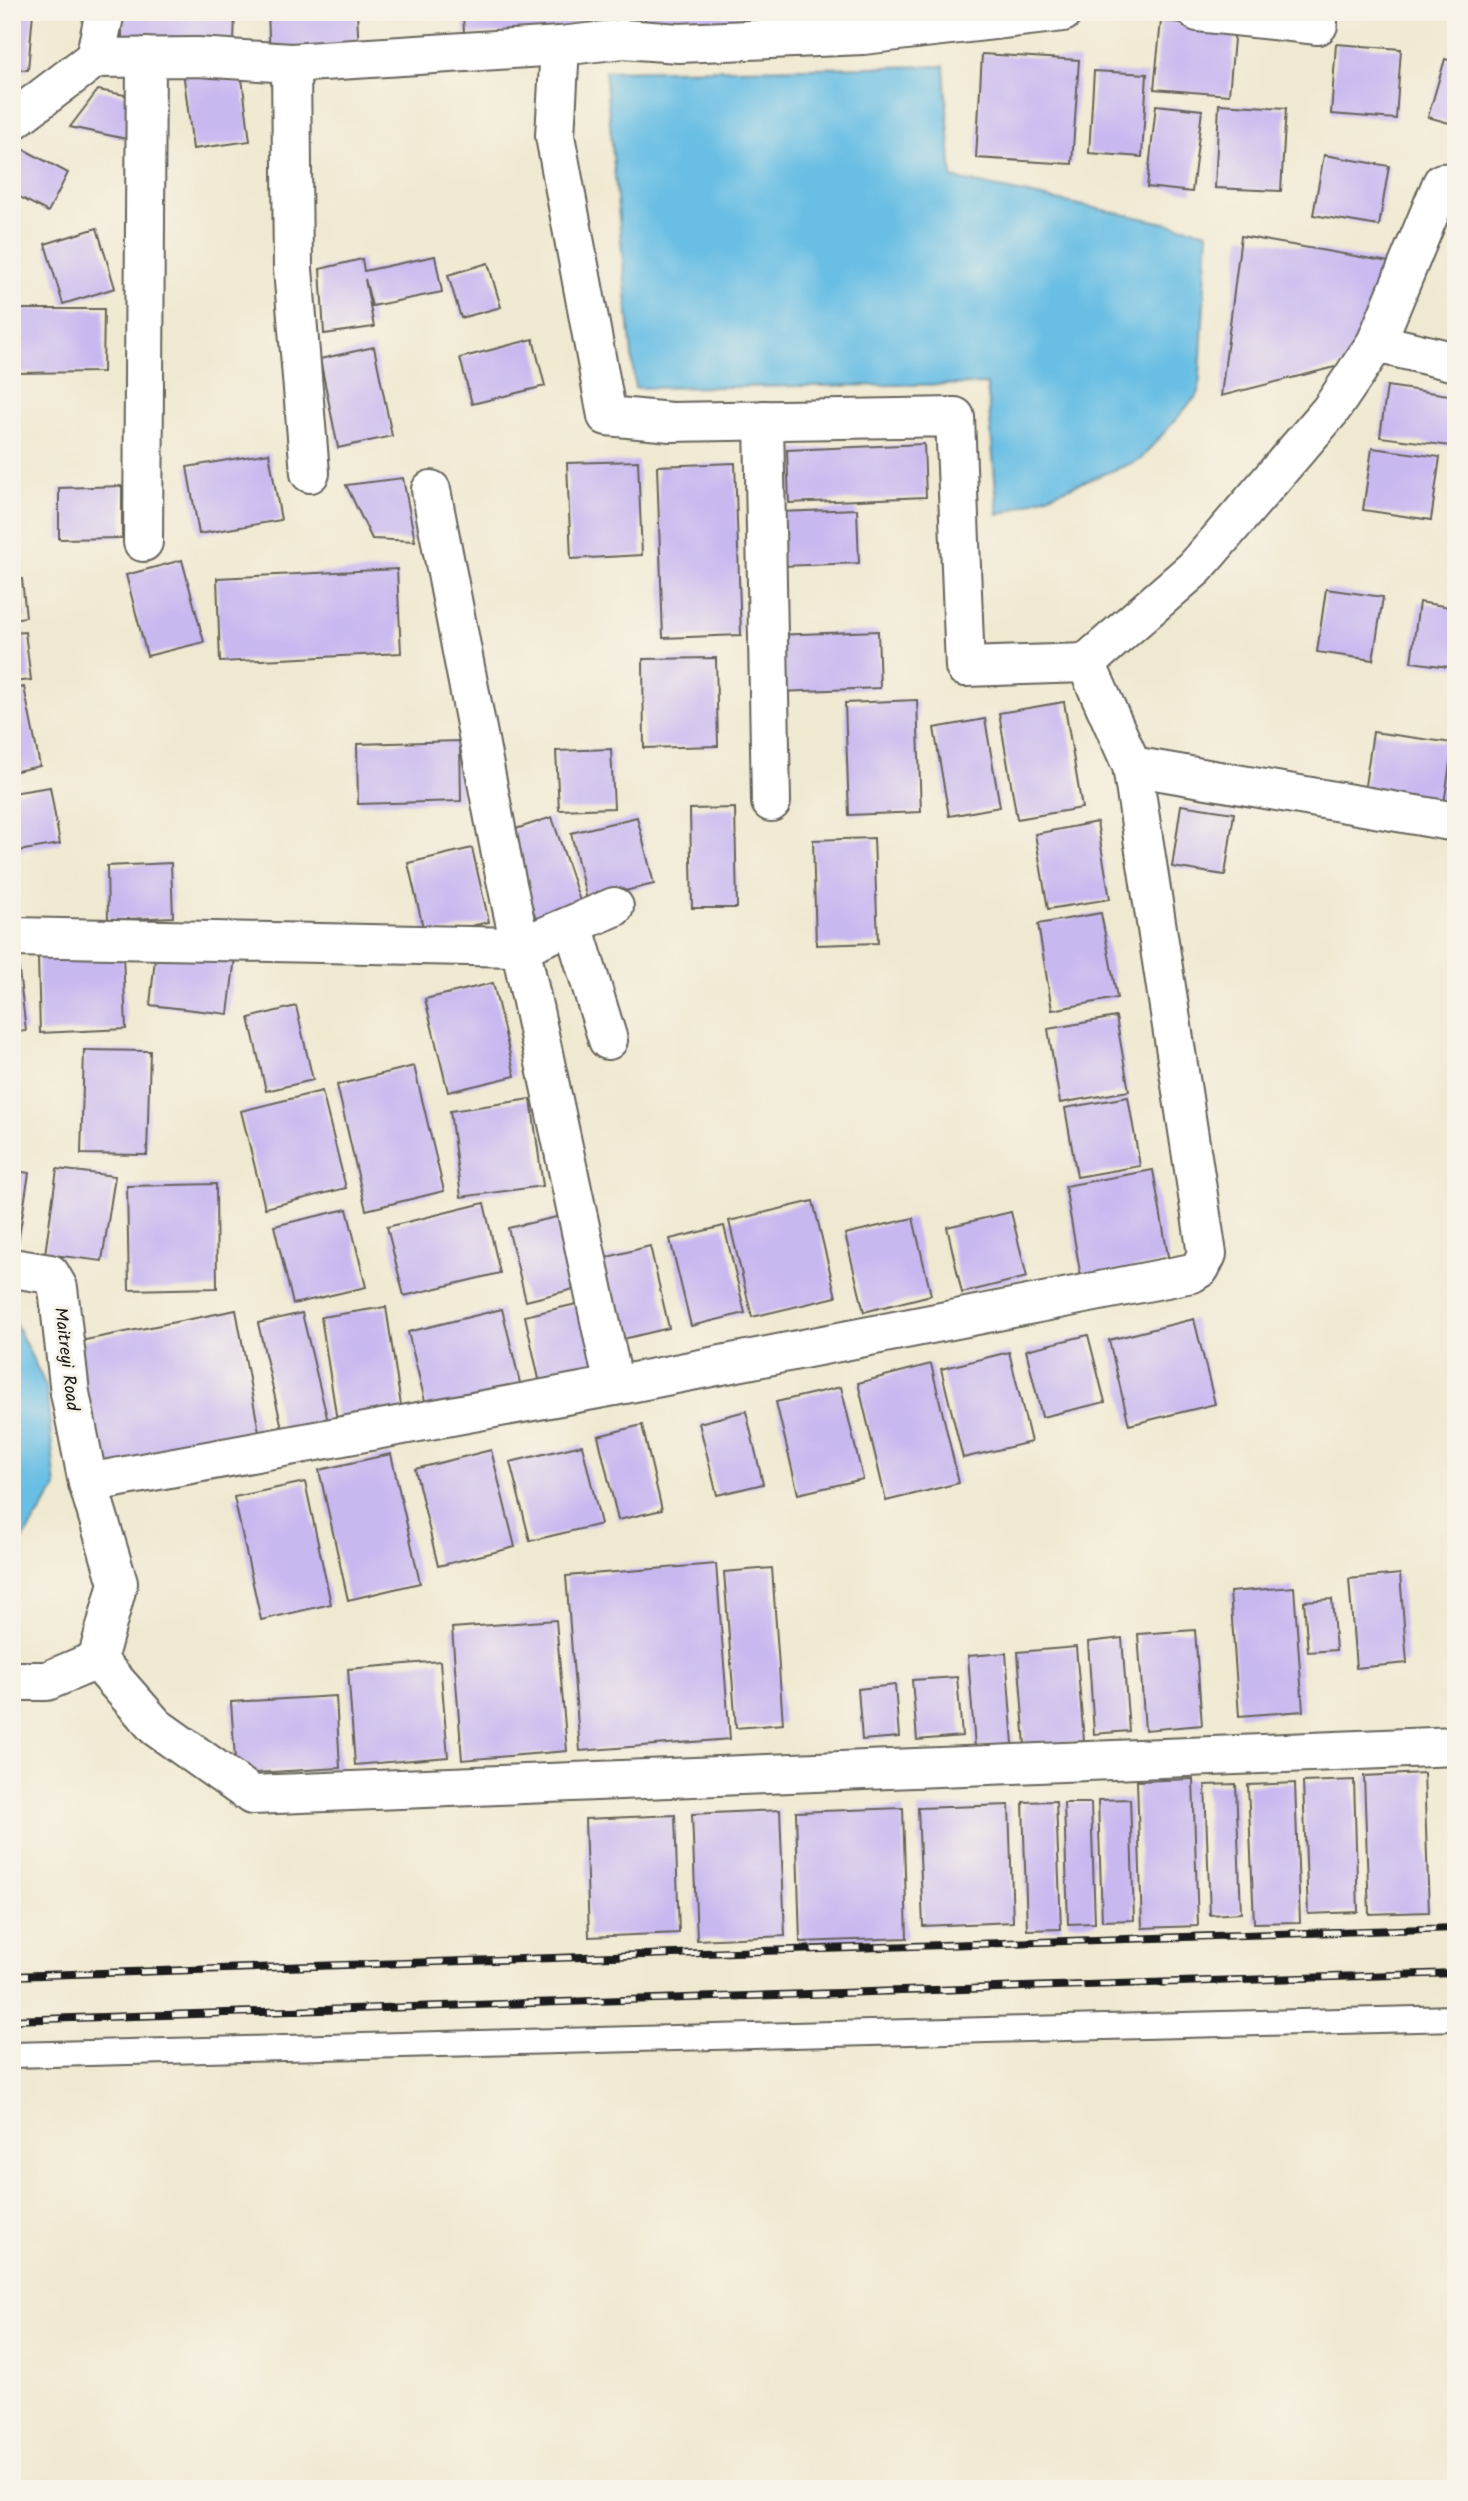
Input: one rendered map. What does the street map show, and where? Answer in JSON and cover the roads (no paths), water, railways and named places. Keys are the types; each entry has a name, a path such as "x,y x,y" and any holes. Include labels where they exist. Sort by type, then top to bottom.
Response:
{"street":[{"path":"94,58 105,12"},
{"path":"12,121 94,58 146,57 291,63 560,46 623,26 679,43 863,35 1063,12"},
{"path":"1198,12 1318,25 1318,12"},
{"path":"560,46 555,135 607,416 671,422 955,417 965,667 1086,663 1195,568 1330,411 1376,343 1442,183 1456,181"},
{"path":"143,542 146,57"},
{"path":"291,63 293,269 310,474"},
{"path":"1376,343 1456,362"},
{"path":"764,420 771,802"},
{"path":"431,490 520,947 614,1386"},
{"path":"97,1660 118,1583 88,1483 614,1386 1178,1276 1200,1268 1207,1254 1132,766 1086,663"},
{"path":"1132,766 1456,822"},
{"path":"12,937 520,947 614,907"},
{"path":"573,925 608,1040"},
{"name":"Maitreyi Road","path":"12,1268 50,1274 58,1288 70,1393 88,1483"},
{"path":"12,1681 47,1681 97,1660"},
{"path":"97,1660 156,1727 252,1795 1456,1746"}],"lane":[{"path":"12,2055 1456,2018"}],"water":[{"path":"944,66 952,178 1208,232 1199,393 1140,460 998,515 987,384 635,388 605,71"},
{"path":"12,1317 46,1386 56,1488 12,1556"}],"railway":[{"path":"12,1976 1456,1928"},
{"path":"12,2020 1456,1973"}]}
